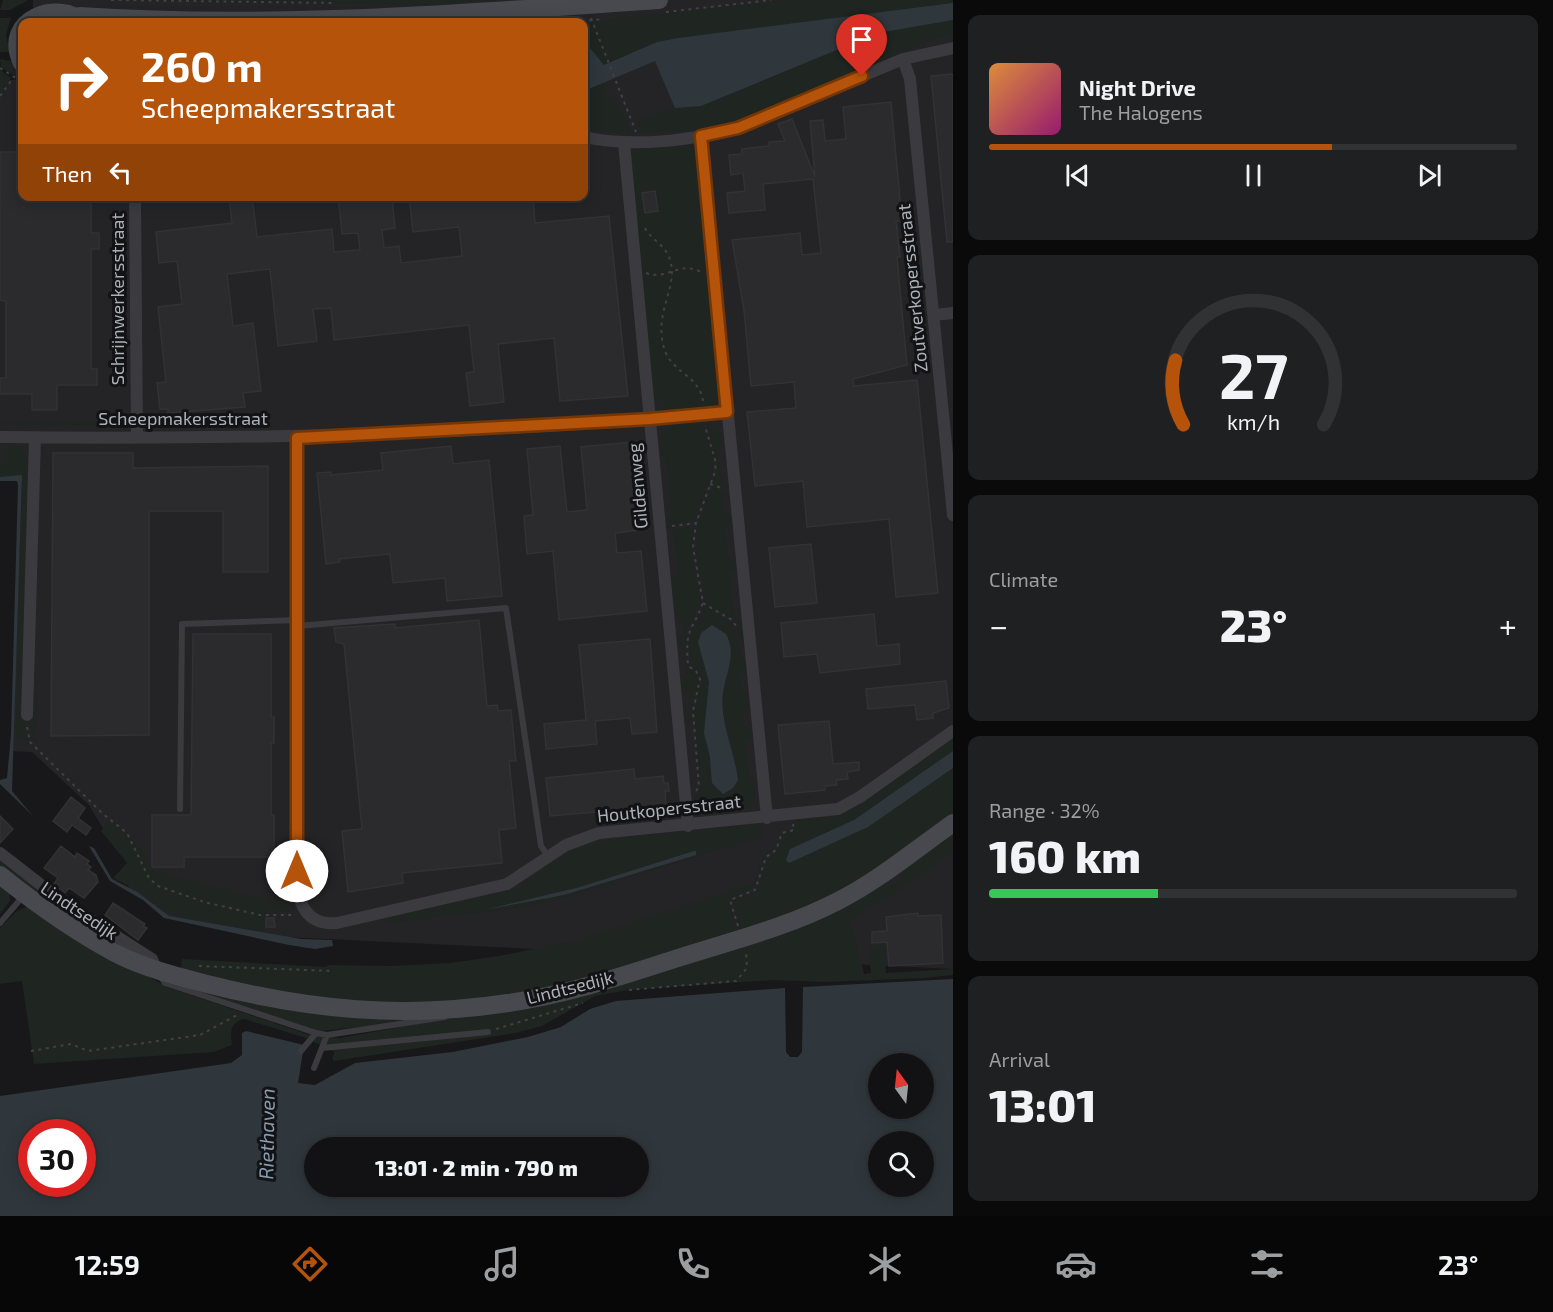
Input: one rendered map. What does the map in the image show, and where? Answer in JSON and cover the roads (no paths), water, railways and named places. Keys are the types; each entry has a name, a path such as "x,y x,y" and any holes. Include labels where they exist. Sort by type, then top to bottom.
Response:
{"street":[{"path":"568,18 591,17 658,4"},
{"path":"354,18 658,4"},
{"path":"28,11 72,8 120,18"},
{"path":"17,60 10,42 10,35 18,24"},
{"path":"588,138 640,144 701,136 738,128 903,59 953,48"},
{"name":"Zoutverkopersstraat","path":"903,59 910,79 953,515"},
{"path":"701,136 767,818"},
{"name":"Gildenweg","path":"624,143 688,825"},
{"name":"Schrijnwerkersstraat","path":"135,201 137,437"},
{"path":"934,315 953,313"},
{"name":"Scheepmakersstraat","path":"0,437 297,438 650,419 727,412"},
{"path":"27,715 35,438"},
{"path":"297,438 297,623"},
{"name":"Houtkopersstraat","path":"297,623 297,893 308,915 322,923 337,923 495,888 519,879 566,845 591,835 767,818 838,808 860,797 953,731"},
{"name":"Lindtsedijk","path":"0,875 72,928 117,954 156,970 258,997 342,1010 383,1012 508,1003 579,988 739,931 801,918 848,896 953,823"},
{"name":"Lindtsedijk","path":"0,853 63,902 152,959 156,970"}],"lane":[{"path":"180,809 182,624 297,623 506,608 541,846 549,857"},
{"path":"0,923 24,894"},
{"path":"156,970 165,983 327,1035 436,1020 474,1007"},
{"path":"322,1048 488,1032"},
{"path":"301,1051 316,1033"},
{"path":"314,1068 327,1035"}],"water":[{"path":"953,3 953,20 878,33 701,106 675,108 655,61 588,89 588,47 604,65 657,42"},
{"path":"22,475 12,791 33,816 0,784 0,780 7,778 11,735 18,485 17,481 0,481 0,477"},
{"path":"712,625 726,634 731,649 722,704 738,780 733,788 723,794 712,783 710,757 704,733 709,682 698,642 701,633"},
{"path":"953,751 953,768 868,827 789,863 786,860 790,849 854,820"},
{"path":"89,846 94,848 112,879 137,892 169,916 301,939 332,940 333,946 315,949 289,945 164,918 143,900 110,881"},
{"path":"694,851 696,855 564,895 484,910 580,887"},
{"name":"Riethaven","path":"953,979 953,1216 0,1216 0,1096 231,1063 242,1055 242,1033 246,1031 304,1045 298,1083 315,1085 355,1063 453,1052 528,1037 561,1027 590,1009 616,1001 785,988 786,1052 790,1057 798,1057 802,1052 803,987"}]}
